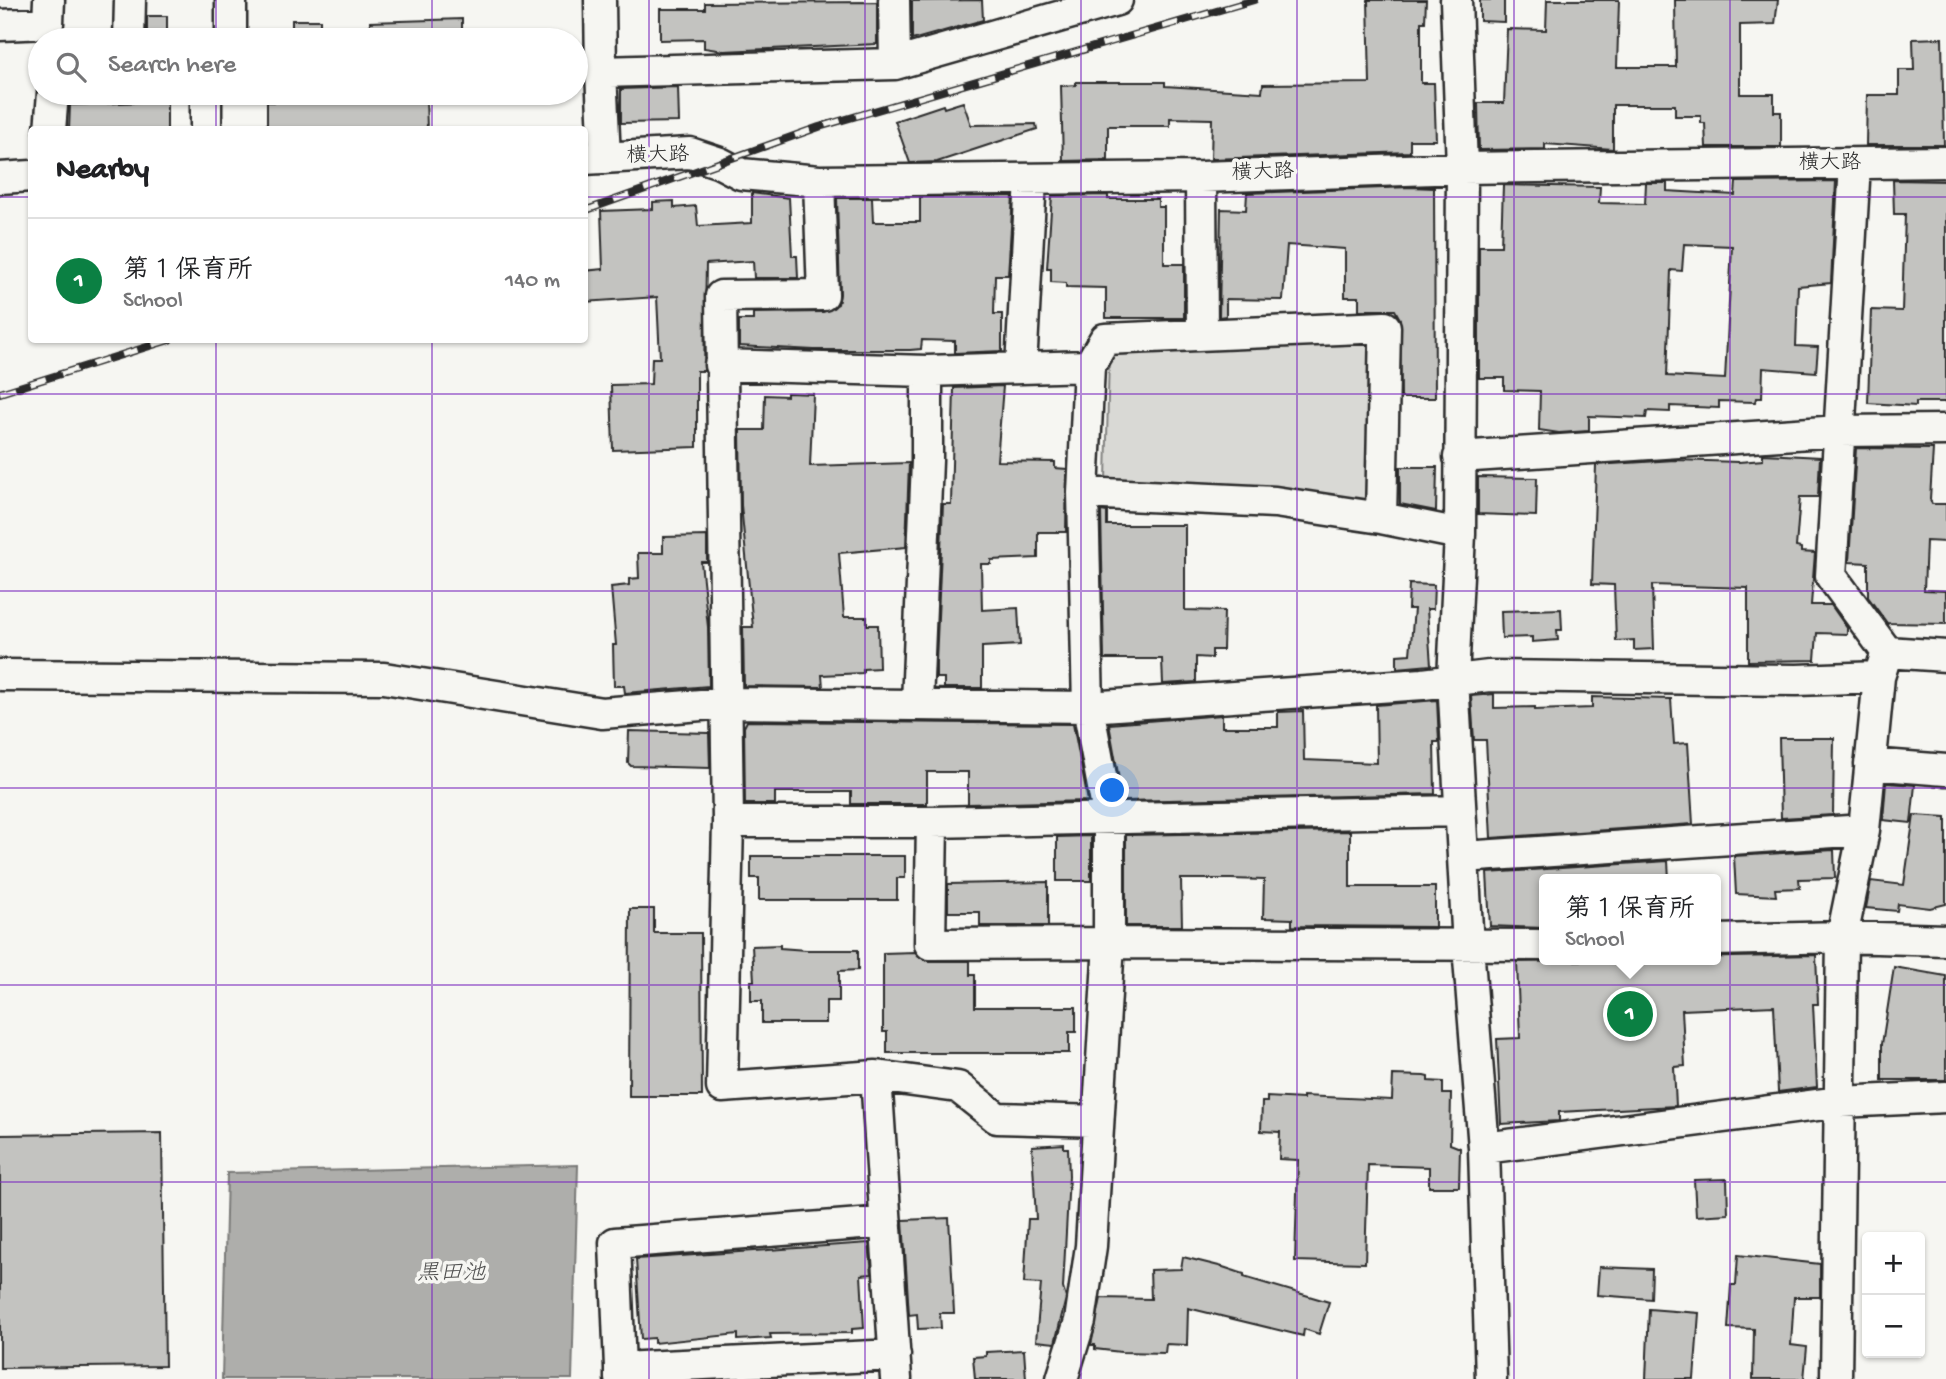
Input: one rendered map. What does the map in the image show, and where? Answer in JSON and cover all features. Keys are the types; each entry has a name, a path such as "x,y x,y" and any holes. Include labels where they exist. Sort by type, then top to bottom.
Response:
{"street":[{"path":"0,25 48,23 48,0"},
{"path":"129,28 130,0"},
{"path":"231,0 231,28"},
{"path":"595,159 601,72 600,0"},
{"path":"894,0 895,64"},
{"path":"601,72 895,64 1117,0"},
{"path":"1456,0 1461,168 1460,534 1453,679 1468,946 1484,1147 1491,1379"},
{"path":"50,126 52,105"},
{"path":"206,105 206,126"},
{"name":"横大路","path":"595,159 690,153 741,174 819,181 1201,177 1461,168 1946,162"},
{"path":"1836,1379 1842,937 1864,830 1883,665 1831,576 1856,164"},
{"path":"0,177 28,176"},
{"path":"1201,177 1202,334"},
{"path":"1021,368 1031,179"},
{"path":"819,181 823,295 721,296 729,822 722,1087 876,1076 958,1087 997,1118 1098,1121"},
{"path":"1062,1379 1080,1321 1091,1246 1109,943 1110,819 1088,706 1083,493 1089,366 1105,339 1385,327 1381,518"},
{"path":"720,365 927,371 1089,366"},
{"path":"917,703 927,461 927,371"},
{"path":"1459,457 1839,431 1946,429"},
{"path":"1083,493 1275,502 1381,518 1460,534"},
{"path":"0,675 384,678 602,713 726,703 1088,706 1423,684 1489,676 1797,680 1946,656"},
{"path":"1870,764 1946,770"},
{"path":"729,822 932,822 1460,811"},
{"path":"932,822 930,944 1539,945"},
{"path":"1463,857 1864,830"},
{"path":"1721,940 1842,937 1946,940"},
{"path":"876,1076 886,1222 895,1367 620,1373 615,1243 886,1222"},
{"path":"1484,1147 1840,1102 1946,1097"}],"shaded area":[{"path":"1375,338 1373,506 1106,481 1109,355 1116,348"}],"water":[{"name":"黒田池","path":"578,1165 572,1379 222,1379 227,1173"}],"building":[{"path":"982,0 983,20 912,40 912,1"},
{"path":"1368,0 1426,0 1425,22 1421,22 1421,83 1434,83 1436,140 1410,140 1410,152 1211,159 1212,119 1170,118 1170,126 1108,126 1108,160 1063,161 1061,86 1076,85 1076,82 1165,82 1165,86 1262,92 1263,84 1370,83"},
{"path":"1480,0 1504,0 1504,22 1480,21"},
{"path":"1547,0 1619,0 1617,67 1676,67 1675,0 1778,0 1775,24 1740,25 1740,94 1774,94 1774,112 1781,112 1781,147 1706,147 1705,123 1701,123 1701,116 1675,116 1675,105 1613,105 1613,149 1545,144 1545,149 1479,150 1478,103 1504,103 1507,29 1546,30"},
{"path":"877,2 877,44 724,51 704,48 704,39 660,40 660,9 705,9 705,3"},
{"path":"147,16 167,16 167,28 147,28"},
{"path":"462,19 462,28 370,28 370,22"},
{"path":"292,20 320,20 320,28 292,28"},
{"path":"1942,38 1944,145 1866,145 1867,95 1899,95 1899,70 1914,70 1913,39"},
{"path":"678,87 679,122 621,123 621,89"},
{"path":"963,102 971,125 1036,124 1037,129 937,162 910,163 895,121 943,105 944,108"},
{"path":"70,105 167,105 167,126 69,126"},
{"path":"267,105 426,105 427,126 267,126"},
{"path":"1893,180 1946,181 1946,402 1916,402 1916,406 1868,403 1871,310 1902,311 1905,214 1894,214"},
{"path":"1836,181 1831,283 1798,286 1796,346 1818,347 1816,372 1763,368 1762,398 1756,398 1755,402 1719,401 1719,408 1670,406 1670,412 1647,411 1646,418 1589,416 1589,431 1559,433 1539,430 1540,391 1504,390 1504,378 1479,378 1479,246 1501,246 1503,185 1600,187 1599,203 1645,204 1646,183 1667,183 1667,191 1735,195 1736,182","holes":["1684,244 1732,246 1725,379 1667,376 1671,270 1682,271"]},
{"path":"1434,188 1435,398 1401,398 1400,319 1395,310 1359,310 1359,297 1345,297 1345,249 1287,245 1283,300 1226,299 1226,316 1219,317 1221,209 1246,210 1247,193"},
{"path":"752,193 789,198 792,256 797,256 798,278 754,278 753,261 706,264 704,371 697,371 697,447 613,450 611,385 651,384 652,358 660,358 657,297 588,302 588,271 603,269 601,211 653,209 653,202 674,201 674,208 696,206 698,226 752,223"},
{"path":"1108,195 1108,199 1158,199 1158,207 1164,207 1164,264 1184,264 1184,318 1106,318 1106,288 1066,287 1066,283 1051,282 1051,268 1047,268 1052,196"},
{"path":"1013,196 1008,275 995,275 994,314 1002,314 1002,351 955,353 955,341 922,340 921,349 910,350 814,350 739,346 739,320 753,320 753,313 823,312 838,304 837,198 872,198 873,222 920,222 920,197"},
{"path":"1003,386 997,461 1055,462 1055,468 1067,469 1066,532 1038,532 1038,558 991,560 991,564 981,564 982,610 1018,608 1020,645 982,647 982,688 944,688 944,678 936,678 936,662 943,504 951,504 954,388"},
{"path":"787,393 813,394 810,466 909,463 906,547 839,553 844,617 867,617 867,625 878,625 879,668 863,669 863,673 822,675 823,687 744,686 743,627 753,627 741,505 740,430 764,430 765,395 787,396"},
{"path":"1856,448 1933,449 1930,499 1932,504 1946,504 1946,542 1926,541 1924,590 1946,591 1946,624 1887,623 1868,597 1868,563 1849,562"},
{"path":"1763,454 1820,457 1818,497 1800,497 1796,547 1801,548 1801,552 1815,553 1811,605 1831,605 1847,628 1847,634 1817,633 1815,660 1748,661 1748,588 1652,585 1654,649 1634,650 1634,640 1616,641 1614,585 1592,584 1596,465 1675,460 1739,462 1763,460"},
{"path":"1400,467 1437,467 1436,511 1400,504"},
{"path":"1478,477 1537,478 1536,516 1478,514"},
{"path":"1101,511 1107,512 1107,525 1185,525 1185,610 1224,611 1223,650 1212,650 1212,658 1196,657 1196,682 1163,684 1162,659 1104,659"},
{"path":"707,536 707,562 701,562 708,627 709,686 625,693 624,686 614,686 613,645 616,645 611,587 629,585 629,579 639,578 638,553 663,553 663,537"},
{"path":"1409,584 1434,585 1433,609 1427,609 1431,665 1397,668 1397,655 1410,654 1414,609 1408,609"},
{"path":"1561,609 1562,630 1557,630 1558,640 1532,642 1532,637 1502,638 1501,611"},
{"path":"1494,694 1494,708 1535,707 1535,710 1592,708 1592,697 1671,699 1674,744 1688,743 1693,824 1491,838 1486,740 1474,740 1471,696"},
{"path":"1437,700 1439,742 1434,742 1435,794 1123,801 1109,724 1222,715 1222,727 1278,727 1278,712 1303,711 1304,760 1377,763 1376,705"},
{"path":"747,721 1073,724 1088,801 968,804 968,772 927,772 927,804 851,804 851,792 775,792 775,804 745,804 744,727"},
{"path":"629,731 709,733 710,768 631,766 628,763"},
{"path":"1779,738 1834,738 1833,815 1781,818"},
{"path":"1886,783 1915,785 1911,823 1883,820"},
{"path":"1914,815 1946,817 1946,904 1930,908 1898,904 1897,911 1866,908 1871,881 1904,885"},
{"path":"1350,831 1350,887 1435,887 1435,927 1292,926 1292,919 1263,918 1264,880 1231,879 1181,879 1182,926 1126,926 1126,835"},
{"path":"1091,836 1091,881 1057,881 1057,837"},
{"path":"1834,850 1835,878 1799,879 1800,888 1775,889 1776,896 1736,894 1734,856"},
{"path":"751,856 905,856 905,878 897,878 897,900 759,900 759,878 751,878"},
{"path":"1668,861 1669,874 1539,874 1539,928 1490,926 1487,873"},
{"path":"1048,882 1048,926 980,926 980,912 948,912 948,884"},
{"path":"630,909 654,909 654,933 701,933 702,1096 629,1096"},
{"path":"780,945 780,948 806,950 858,950 858,970 839,971 839,1001 826,1001 826,1023 762,1023 762,1001 751,1001 751,981 754,981 752,946"},
{"path":"915,952 929,961 970,961 970,975 975,975 975,1007 1076,1007 1076,1032 1069,1032 1069,1053 887,1053 887,1032 883,1032 883,953"},
{"path":"1816,955 1818,1004 1813,1004 1817,1087 1778,1092 1774,1006 1682,1010 1685,1066 1674,1067 1676,1106 1559,1112 1559,1121 1501,1124 1497,1039 1520,1038 1517,962 1539,961 1539,965 1721,965 1721,957"},
{"path":"1894,967 1946,976 1946,1080 1882,1080 1882,1044"},
{"path":"1393,1075 1428,1077 1428,1081 1443,1082 1443,1094 1451,1094 1450,1144 1460,1148 1459,1187 1429,1187 1429,1167 1368,1165 1365,1263 1295,1261 1298,1160 1279,1159 1280,1132 1261,1131 1262,1102 1267,1102 1267,1097 1303,1099 1303,1096 1392,1100"},
{"path":"162,1133 165,1366 0,1368 0,1135"},
{"path":"1064,1144 1064,1148 1068,1148 1069,1176 1063,1288 1066,1298 1055,1343 1036,1341 1041,1284 1024,1283 1028,1219 1036,1219 1032,1146"},
{"path":"1727,1179 1728,1214 1696,1216 1694,1180"},
{"path":"949,1218 954,1313 940,1313 941,1328 918,1329 917,1314 909,1315 903,1220"},
{"path":"869,1243 872,1274 861,1275 864,1328 852,1329 852,1333 770,1334 771,1338 738,1340 738,1334 654,1343 654,1338 641,1339 636,1259"},
{"path":"1738,1255 1820,1264 1820,1297 1794,1297 1791,1345 1807,1347 1804,1379 1753,1379 1754,1329 1728,1328 1731,1285 1736,1285"},
{"path":"1183,1257 1223,1267 1244,1274 1244,1277 1329,1302 1319,1334 1304,1329 1303,1336 1188,1308 1187,1345 1166,1344 1165,1353 1121,1352 1095,1349 1095,1345 1091,1345 1101,1298 1151,1299 1150,1270 1181,1269"},
{"path":"1599,1267 1652,1269 1651,1299 1597,1295"},
{"path":"1649,1309 1699,1313 1694,1379 1646,1379"},
{"path":"1024,1350 1026,1379 975,1379 973,1357 986,1356 986,1352"}],"railway":[{"path":"588,210 819,127 1254,0"},
{"path":"0,393 159,343"}],"place":[{"name":"第１保育所","path":"1630,1014"}]}
